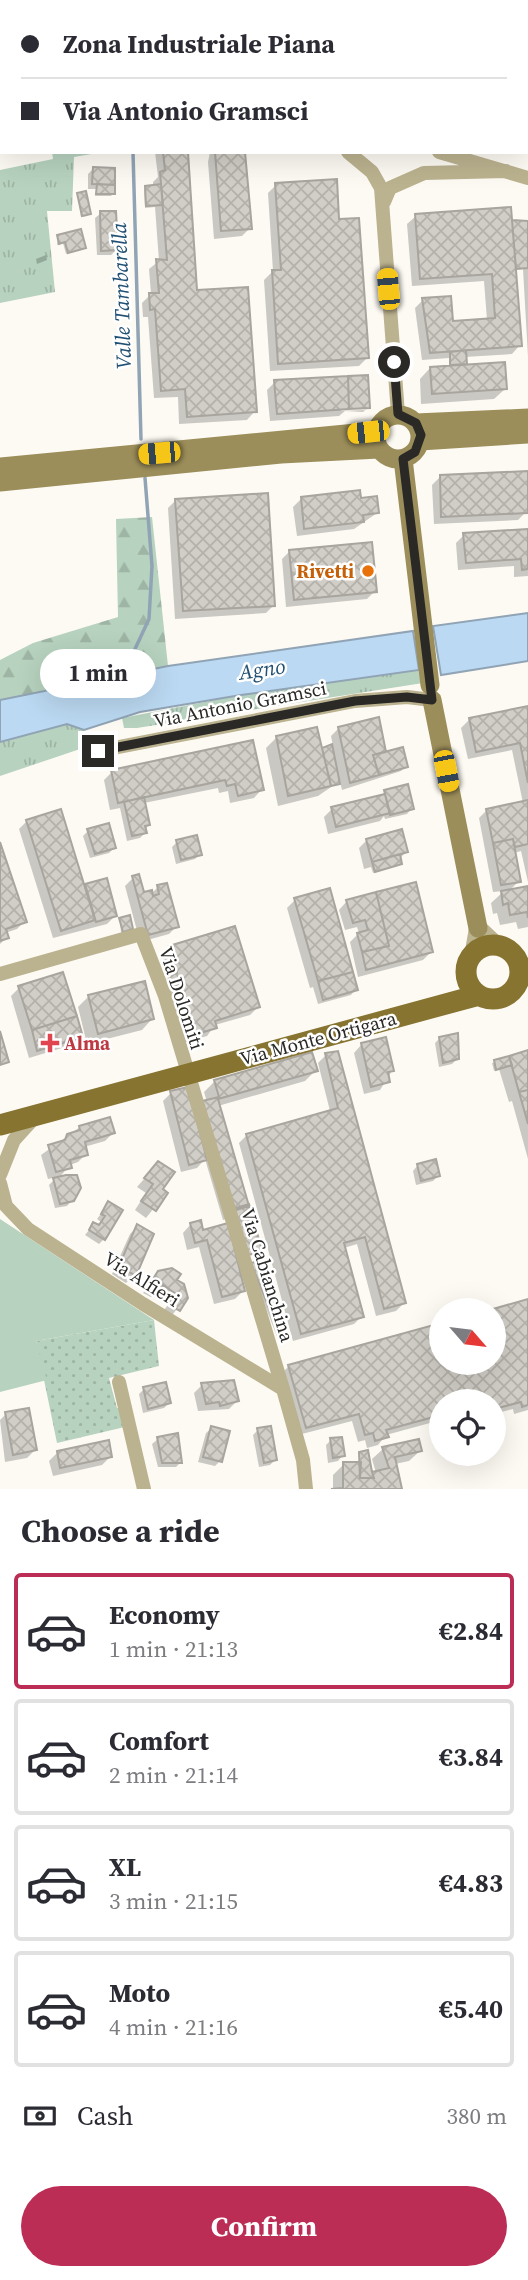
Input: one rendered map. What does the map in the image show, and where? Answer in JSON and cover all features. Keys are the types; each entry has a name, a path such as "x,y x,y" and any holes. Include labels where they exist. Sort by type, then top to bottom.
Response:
{"main road":[{"path":"412,426 528,418"},
{"path":"378,440 386,419 412,426 528,434"},
{"path":"378,440 390,458 403,459 415,452 412,426"},
{"path":"0,467 378,440"},
{"path":"0,482 281,454 378,440"},
{"path":"403,459 431,692 478,928"},
{"path":"495,944 509,949 522,974 499,999 473,988 466,965 474,951 495,944"},
{"name":"Via Monte Ortigara","path":"0,1125 449,1003 473,988"}],"street":[{"path":"350,154 372,172 378,181 412,426"},
{"path":"446,154 528,178"},
{"path":"381,209 390,188 424,173 506,171"},
{"name":"Via Antonio Gramsci","path":"98,751 355,701 407,697 431,692"},
{"path":"478,928 495,944"},
{"path":"474,951 478,928"},
{"name":"Via Dolomiti","path":"0,974 141,934 165,996 187,1074"},
{"name":"Via Cabianchina","path":"187,1074 283,1389 303,1460 306,1489"},
{"path":"0,1175 10,1149 30,1121 41,1113"},
{"path":"0,1132 10,1149"},
{"name":"Via Alfieri","path":"0,1183 6,1206 28,1229 143,1304 283,1389"},
{"path":"119,1382 144,1489"}],"green space":[{"path":"52,154 91,154 74,157 72,211 47,211 55,292 0,303 0,170 53,159"},
{"path":"152,517 168,666 0,700 0,660 33,643 118,617 116,519"},
{"path":"419,670 423,683 137,728 124,728 122,718 241,695"},
{"path":"67,724 84,730 89,746 0,776 0,742"},
{"path":"0,1219 154,1320 36,1341 47,1380 0,1392"},
{"path":"154,1320 159,1366 109,1378 117,1408 124,1409 129,1426 57,1443 36,1341"}],"water":[{"path":"528,613 528,661 441,675 433,626"},
{"name":"Agno","path":"413,631 419,670 140,712 84,730 67,724 0,742 0,700 168,666"}],"building":[{"path":"163,154 188,154 197,290 248,287 257,412 187,417 185,389 161,391 155,309 150,310 149,293 159,293 156,259 167,260 160,172 165,170"},
{"path":"215,154 245,154 252,229 221,231"},
{"path":"93,167 115,168 115,185 92,184"},
{"path":"337,179 339,219 359,218 369,358 278,364 272,270 281,270 275,183"},
{"path":"97,184 115,185 115,194 96,194"},
{"path":"161,184 163,205 146,206 145,186"},
{"path":"86,191 91,214 82,216 77,193"},
{"path":"511,207 522,346 430,353 422,298 451,296 453,321 495,318 492,274 420,279 415,214"},
{"path":"100,211 116,211 118,250 101,251"},
{"path":"512,220 528,221 528,268 516,269"},
{"path":"81,229 86,248 68,253 65,242 59,244 57,235"},
{"path":"466,350 467,364 450,365 450,352"},
{"path":"505,362 507,389 432,394 430,367"},
{"path":"368,375 370,408 349,409 348,376"},
{"path":"348,376 349,409 277,414 274,380"},
{"path":"528,471 528,513 441,517 440,475"},
{"path":"360,490 361,498 377,496 379,513 363,515 364,522 304,529 301,497"},
{"path":"268,493 275,606 183,611 175,499"},
{"path":"528,529 528,569 522,570 521,559 466,563 463,533"},
{"path":"372,542 377,592 294,600 289,550"},
{"path":"528,706 528,783 520,743 476,752 469,718"},
{"path":"379,717 386,752 373,755 379,775 350,783 338,727"},
{"path":"317,727 331,786 288,796 276,736"},
{"path":"253,740 264,790 238,796 235,784 227,786 225,780 118,803 111,770"},
{"path":"332,744 340,784 331,786 322,748"},
{"path":"403,747 408,767 379,775 373,755"},
{"path":"408,784 414,809 390,815 384,790"},
{"path":"385,794 390,813 336,827 331,807"},
{"path":"144,797 150,825 145,826 147,833 132,836 124,802"},
{"path":"528,800 528,844 515,847 513,839 493,843 486,809"},
{"path":"61,809 95,920 61,931 26,820"},
{"path":"109,823 116,848 95,854 87,829"},
{"path":"402,829 408,852 372,862 366,839"},
{"path":"197,835 202,855 181,860 176,840"},
{"path":"513,839 521,882 501,885 493,843"},
{"path":"0,842 27,922 6,929 9,938 0,941"},
{"path":"400,854 402,864 375,872 372,862"},
{"path":"139,874 144,892 152,890 153,896 159,894 157,885 167,883 179,927 148,935 132,876"},
{"path":"107,878 117,916 96,922 85,884"},
{"path":"416,882 433,952 366,970 362,952 389,946 376,892"},
{"path":"528,886 528,918 527,912 510,915 508,903 503,905 501,891"},
{"path":"330,888 353,972 318,981 294,898"},
{"path":"376,892 389,946 362,952 357,933 368,930 365,920 353,923 346,900"},
{"path":"130,915 133,929 123,932 119,918"},
{"path":"235,926 260,1007 215,1021 217,1028 187,1037 168,975 177,973 169,946"},
{"path":"63,972 77,1016 32,1030 18,986"},
{"path":"353,972 358,990 323,1000 318,981"},
{"path":"145,981 154,1019 98,1034 88,995"},
{"path":"77,1016 83,1037 37,1051 32,1030"},
{"path":"0,1031 9,1062 0,1065"},
{"path":"458,1033 459,1059 443,1063 439,1037"},
{"path":"386,1037 394,1071 388,1072 390,1082 371,1087 361,1043"},
{"path":"528,1050 528,1090 519,1092 509,1056"},
{"path":"338,1051 406,1303 384,1309 365,1237 344,1243 364,1317 301,1334 246,1134 338,1108 325,1053"},
{"path":"312,1052 318,1071 218,1099 249,1206 233,1211 202,1101 219,1097 214,1080"},
{"path":"509,1056 512,1065 496,1070 494,1060"},
{"path":"188,1087 207,1160 189,1165 170,1091"},
{"path":"528,1090 528,1124 519,1092"},
{"path":"110,1117 115,1133 85,1142 88,1155 70,1160 72,1168 56,1172 48,1145 65,1140 67,1134 80,1130 79,1126"},
{"path":"436,1159 440,1176 421,1181 417,1164"},
{"path":"158,1161 175,1172 163,1189 168,1193 156,1211 141,1201 153,1184 144,1178"},
{"path":"77,1175 81,1188 74,1201 60,1204 53,1178"},
{"path":"108,1201 123,1210 105,1240 89,1230 93,1222 99,1225 105,1216 101,1214"},
{"path":"249,1204 286,1336 281,1338 251,1263 259,1261 256,1253 248,1255 233,1209"},
{"path":"201,1220 203,1230 228,1223 245,1291 222,1297 207,1240 195,1243 190,1223"},
{"path":"137,1224 154,1234 136,1276 119,1266"},
{"path":"172,1268 181,1274 177,1280 184,1284 188,1298 180,1311 169,1305 176,1294 163,1285 160,1290 150,1284 158,1271"},
{"path":"528,1299 528,1405 522,1407 521,1402 506,1406 506,1389 429,1389 429,1418 386,1430 389,1437 375,1441 373,1433 365,1435 359,1414 306,1428 288,1365 429,1326 429,1376 506,1376 506,1305"},
{"path":"234,1380 239,1401 220,1406 219,1402 206,1404 201,1383"},
{"path":"166,1382 171,1403 148,1409 143,1387"},
{"path":"29,1408 37,1450 13,1455 5,1412"},
{"path":"211,1426 230,1431 222,1462 203,1457"},
{"path":"271,1426 277,1460 264,1463 257,1428"},
{"path":"178,1433 182,1463 162,1463 157,1437"},
{"path":"342,1437 345,1456 333,1458 330,1438"},
{"path":"419,1439 422,1451 395,1457 402,1489 331,1489 343,1488 343,1462 361,1462 360,1478 374,1478 372,1472 389,1468 382,1447"},
{"path":"109,1440 112,1457 60,1468 57,1451"},
{"path":"368,1450 374,1478 360,1478 359,1452"}],"waterway":[{"name":"Valle Tambarella","path":"133,154 141,439"},
{"name":"Valle Tambarella","path":"121,679 149,619 152,566 145,478"}],"place":[{"name":"Rivetti","path":"368,571"},
{"name":"Alma","path":"50,1043"}],"route":[{"path":"98,751 355,701 407,697 432,700 403,459 415,452 421,435 416,423 398,414 394,362"}]}
